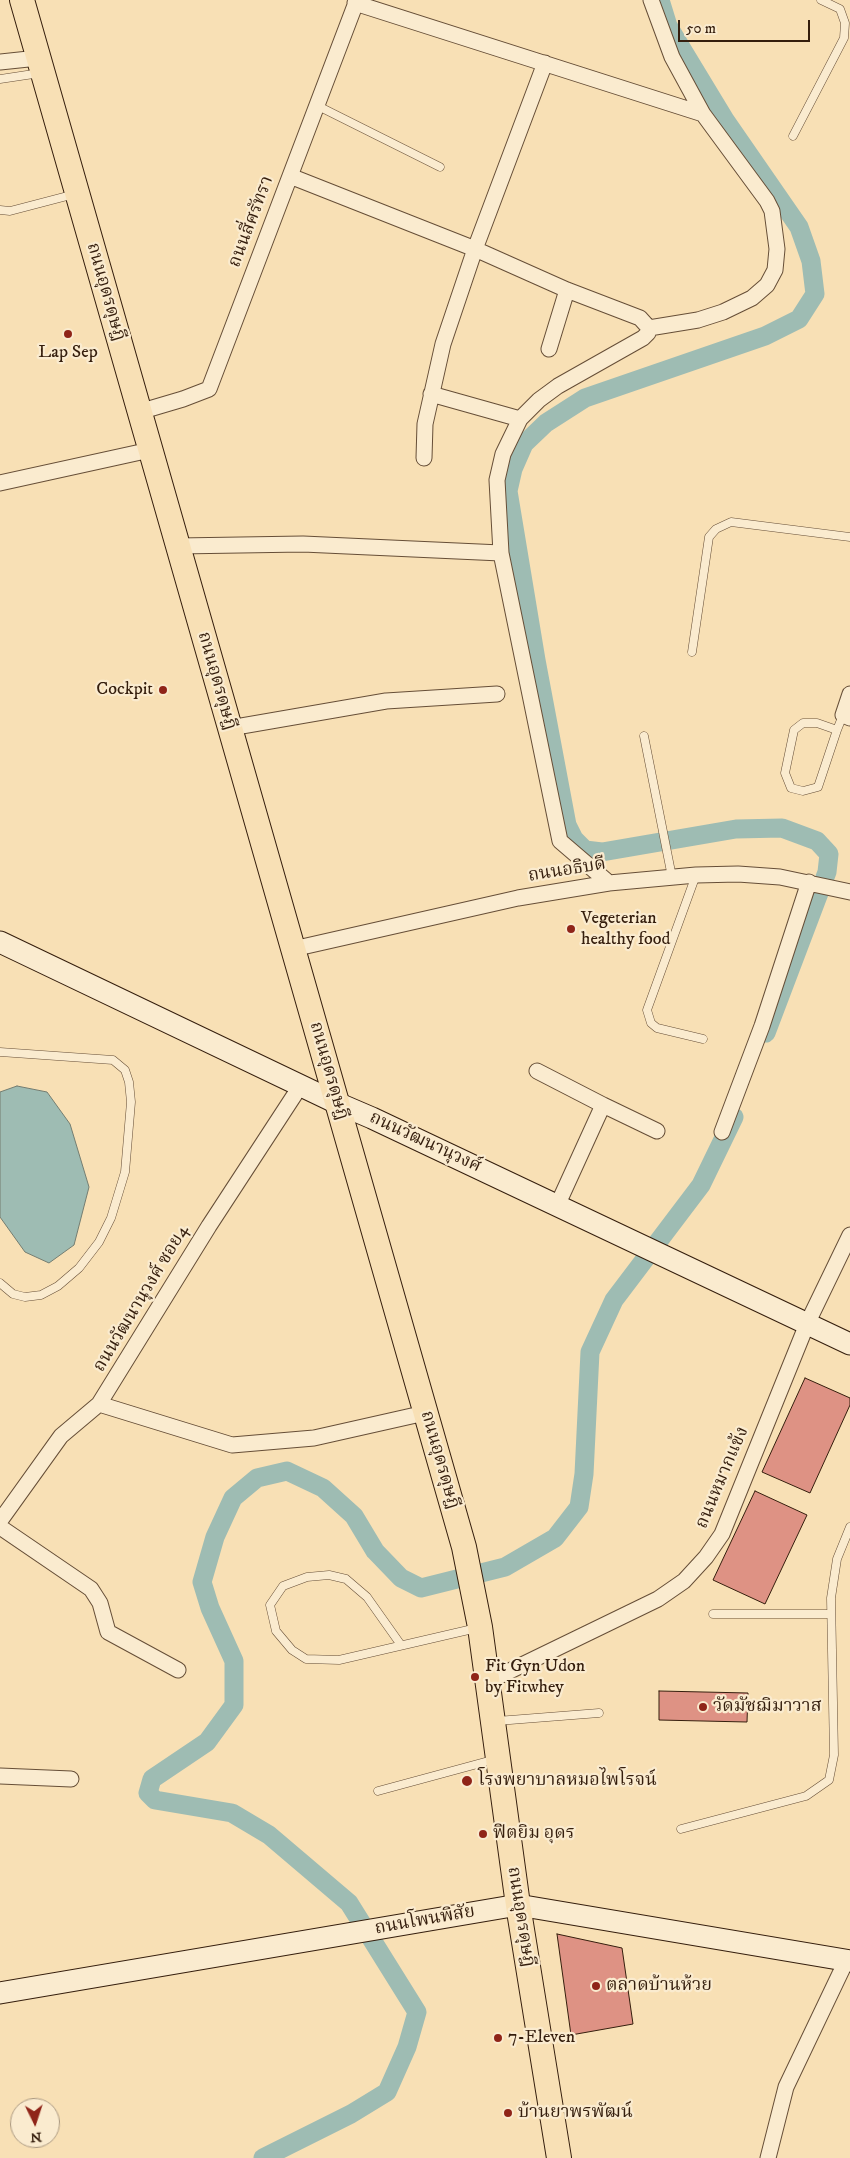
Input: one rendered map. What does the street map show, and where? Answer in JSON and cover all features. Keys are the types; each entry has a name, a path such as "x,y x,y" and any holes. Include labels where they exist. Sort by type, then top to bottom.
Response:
{"main road":[{"name":"ถนนอุดรดุษฎี","path":"22,0 464,1547 480,1627 518,1905 559,2158"}],"street":[{"path":"648,328 698,320 741,304 760,293 775,270 777,249 772,211 767,201 703,114 672,57 651,0"},
{"path":"356,2 703,114"},
{"name":"ถนนสี่ศรัทรา","path":"139,412 183,400 209,389 356,2"},
{"path":"0,62 40,65"},
{"path":"424,458 425,424 444,344 475,249 544,63"},
{"path":"290,176 475,249 567,290 640,318 648,328 648,334 643,338 558,386 539,400 520,419 503,454 498,480 501,553 560,842 609,883"},
{"path":"549,349 567,290"},
{"path":"431,394 520,419"},
{"path":"0,483 150,450"},
{"path":"178,546 303,544 501,553"},
{"path":"230,728 386,701 497,694"},
{"path":"846,717 850,694"},
{"name":"ถนนอธิบดี","path":"293,950 518,898 609,883 696,875 738,874 809,882 850,892"},
{"path":"722,1132 762,1026 809,882"},
{"name":"ถนนวัฒนานุวงศ์","path":"0,942 850,1344"},
{"path":"537,1071 657,1131"},
{"name":"ถนนวัฒนานุวงศ์ ซอย4","path":"0,1521 61,1436 99,1404 209,1226 301,1085"},
{"path":"557,1206 603,1105"},
{"name":"ถนนหมากแข้ง","path":"487,1682 658,1600 684,1581 706,1557 722,1534 807,1324 850,1235"},
{"path":"99,1404 232,1445 314,1438 425,1413"},
{"path":"0,1527 91,1589 100,1603 108,1632 178,1670"},
{"path":"0,1776 71,1779"},
{"name":"ถนนโพนพิสัย","path":"0,1993 518,1905 849,1957"},
{"path":"768,2158 786,2087 849,1957"}],"lane":[{"path":"792,136 844,38 845,24 840,9 821,0"},
{"path":"0,79 40,65"},
{"path":"316,105 440,167"},
{"path":"0,210 10,211 77,194"},
{"path":"692,652 708,537 716,529 731,522 850,537"},
{"path":"837,730 818,723 803,723 794,730 785,773 791,788 803,791 818,787 837,730 846,717"},
{"path":"644,736 672,877"},
{"path":"696,875 648,1010 650,1023 657,1028 703,1039"},
{"path":"0,1052 113,1060 125,1070 129,1082 130,1102 125,1172 111,1218 100,1242 79,1268 58,1286 41,1295 25,1297 12,1294 0,1283"},
{"path":"681,1830 806,1796 829,1780 834,1755 832,1582 837,1559 850,1528"},
{"path":"401,1645 367,1597 346,1579 329,1575 307,1577 283,1586 270,1605 276,1631 292,1650 306,1659 339,1660 480,1627"},
{"path":"712,1614 831,1614"},
{"path":"493,1721 599,1713"},
{"path":"378,1791 498,1759"}],"water":[{"path":"17,1086 47,1092 70,1124 89,1187 74,1245 49,1263 25,1252 0,1217 0,1092"}],"building":[{"path":"805,1378 850,1398 850,1405 810,1493 762,1472"},
{"path":"755,1491 807,1515 765,1604 713,1580"},
{"name":"วัดมัชฌิมาวาส","path":"659,1691 748,1693 747,1722 659,1720"},
{"name":"ตลาดบ้านห้วย","path":"557,1934 622,1948 633,2024 571,2035"}],"waterway":[{"path":"660,0 668,26 725,120 799,227 811,261 815,294 799,319 765,336 585,398 546,423 524,444 513,469 508,491 536,660 567,825 574,839 585,850 602,852 736,829 782,828 817,841 829,854 827,872 766,1033"},
{"path":"263,2158 351,2114 387,2092 407,2047 417,2012 349,1903 269,1835 232,1813 155,1800 148,1793 152,1779 207,1742 234,1705 234,1661 210,1608 202,1582 215,1537 233,1498 257,1478 287,1471 323,1488 354,1516 375,1551 401,1578 421,1588 505,1567 555,1538 579,1507 584,1474 590,1352 614,1300 701,1185 734,1117"}],"place":[{"name":"Lap Sep","path":"68,334"},
{"name":"Cockpit","path":"163,690"},
{"name":"Vegeterian healthy food","path":"571,929"},
{"name":"Fit Gyn Udon by Fitwhey","path":"475,1677"},
{"name":"วัดมัชฌิมาวาส","path":"703,1707"},
{"name":"โรงพยาบาลหมอไพโรจน์","path":"467,1781"},
{"name":"ฟิตยิม อุดร","path":"483,1834"},
{"name":"ตลาดบ้านห้วย","path":"596,1986"},
{"name":"7-Eleven","path":"498,2038"},
{"name":"บ้านยาพรพัฒน์","path":"508,2113"}]}
